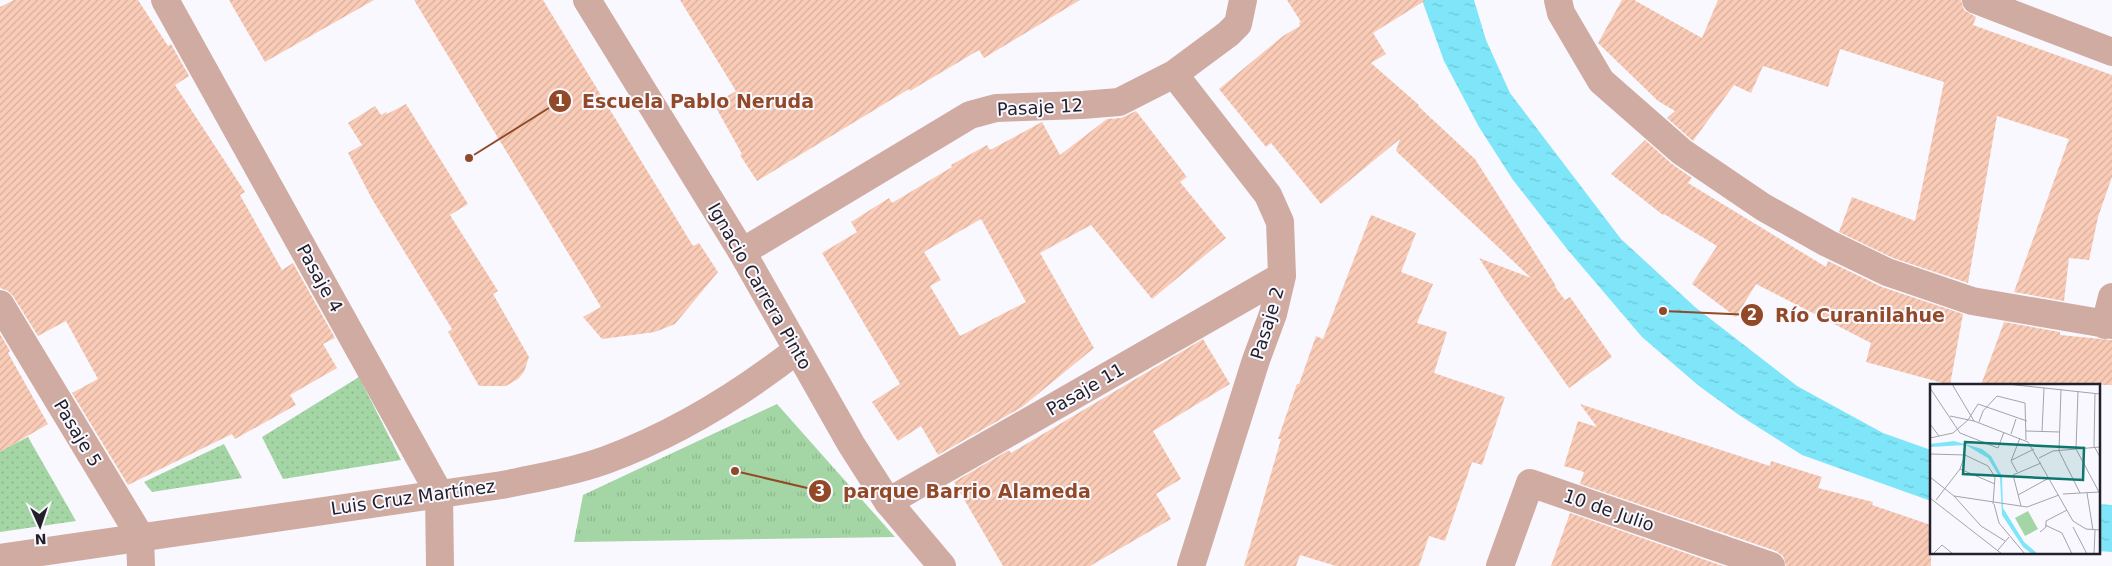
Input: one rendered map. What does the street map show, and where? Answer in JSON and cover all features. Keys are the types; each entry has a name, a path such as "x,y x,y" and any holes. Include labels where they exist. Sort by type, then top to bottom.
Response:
{"street":[{"name":"Pasaje 4","path":"164,0 439,492 440,566"},
{"name":"Pasaje 12","path":"742,252 970,115 996,108 1119,102 1174,74 1228,34 1238,24 1243,0"},
{"path":"1558,0 1562,13 1601,81 1682,152 1763,207 1827,243 1887,272 1972,301 2109,325 2112,297"},
{"path":"1976,0 2112,52"},
{"name":"Ignacio Carrera Pinto","path":"591,1 742,252 797,350 888,502 942,566"},
{"name":"Pasaje 2","path":"1174,74 1268,195 1280,222 1282,276 1273,314 1256,360 1190,566"},
{"name":"Pasaje 11","path":"888,502 1282,276"},
{"name":"Pasaje 5","path":"0,304 140,536 141,566"},
{"name":"Luis Cruz Martínez","path":"0,558 439,492 502,485 551,475 605,460 658,438 721,405 760,379 797,350"},
{"name":"10 de Julio","path":"1500,566 1530,483 1771,566"}],"green space":[{"path":"359,377 401,460 283,479 262,437"},
{"path":"777,404 895,537 574,542 583,495"},
{"path":"28,437 76,521 0,532 0,451"},
{"path":"224,444 242,478 152,492 144,482"}],"water":[{"path":"1422,0 1474,0 1486,40 1510,93 1621,239 1695,307 1797,386 1883,433 1930,450 1930,501 1802,455 1739,415 1699,386 1642,337 1567,249 1513,180 1479,127 1444,61"},
{"path":"2100,504 2112,505 2112,552 2100,551"}],"building":[{"path":"14,0 138,0 168,46 171,44 189,76 175,85 245,192 240,195 282,270 293,263 335,338 323,344 337,368 290,395 296,405 235,439 232,434 128,485 72,393 98,379 66,321 38,336 13,296 8,291 0,288 0,7"},
{"path":"229,0 374,0 265,62"},
{"path":"414,0 543,0 693,246 699,243 718,272 675,324 655,332 602,339 583,317 601,307"},
{"path":"680,0 1080,0 984,58 979,50 910,91 909,89 757,181 740,155 742,154 714,104 736,91"},
{"path":"1287,0 1426,0 1373,33 1386,54 1371,63 1419,105 1475,159 1555,287 1565,300 1570,297 1612,357 1569,388 1504,297 1479,258 1531,278 1396,151 1400,139 1321,204 1271,143 1266,147 1219,89 1283,36 1300,26 1299,23 1301,22"},
{"path":"1622,0 1634,0 1702,38 1718,0 1961,0 1964,10 1976,17 1973,25 2112,75 2112,177 2098,217 2089,260 2069,258 2064,301 2014,292 2069,139 1997,116 1968,283 1893,258 1839,232 1852,197 1915,221 1944,82 1840,49 1828,87 1763,66 1751,93 1734,85 1693,141 1667,118 1675,111 1658,101 1598,43"},
{"path":"406,104 468,204 450,215 498,291 493,294 529,357 524,372 518,379 506,386 479,386 448,332 452,329 372,199 348,153 362,145 348,123 375,106 381,115 386,112 387,114"},
{"path":"1136,111 1187,177 1180,182 1226,238 1152,299 1091,225 1040,253 1094,348 1022,407 938,455 921,426 898,441 872,402 900,384 822,253 857,232 851,222 889,198 892,203 952,167 951,165 987,145 990,150 1042,122 1060,155 1107,119 1121,118","holes":["981,219 1026,302 960,336 930,286 941,280 924,252"]},
{"path":"1645,140 1672,164 1692,178 1688,183 1826,267 1828,261 1882,287 1963,314 1950,384 1866,362 1871,343 1756,284 1736,317 1692,284 1717,246 1663,215 1611,174"},
{"path":"1371,215 1416,233 1401,272 1433,284 1417,323 1447,332 1434,373 1505,397 1482,465 1472,462 1445,541 1429,536 1419,566 1336,566 1300,555 1296,566 1244,566 1281,439 1278,439 1297,384 1299,384 1316,336 1323,339"},
{"path":"2004,322 2060,332 2060,335 2112,340 2112,385 1981,384"},
{"path":"0,334 10,351 8,353 48,424 0,452"},
{"path":"1203,339 1230,384 1153,431 1181,479 1156,494 1171,519 1090,566 1003,566 954,482 1009,450 1011,453"},
{"path":"1580,404 1770,466 1771,461 1822,477 1818,488 1873,502 1872,505 1930,525 1931,566 1786,566 1783,556 1776,551 1580,484 1584,472 1564,466 1578,421 1597,427"},
{"path":"1570,513 1723,566 1551,566"}],"place":[{"name":"Escuela Pablo Neruda","path":"469,158"},
{"name":"Río Curanilahue","path":"1663,311"},
{"name":"parque Barrio Alameda","path":"735,471"}]}
